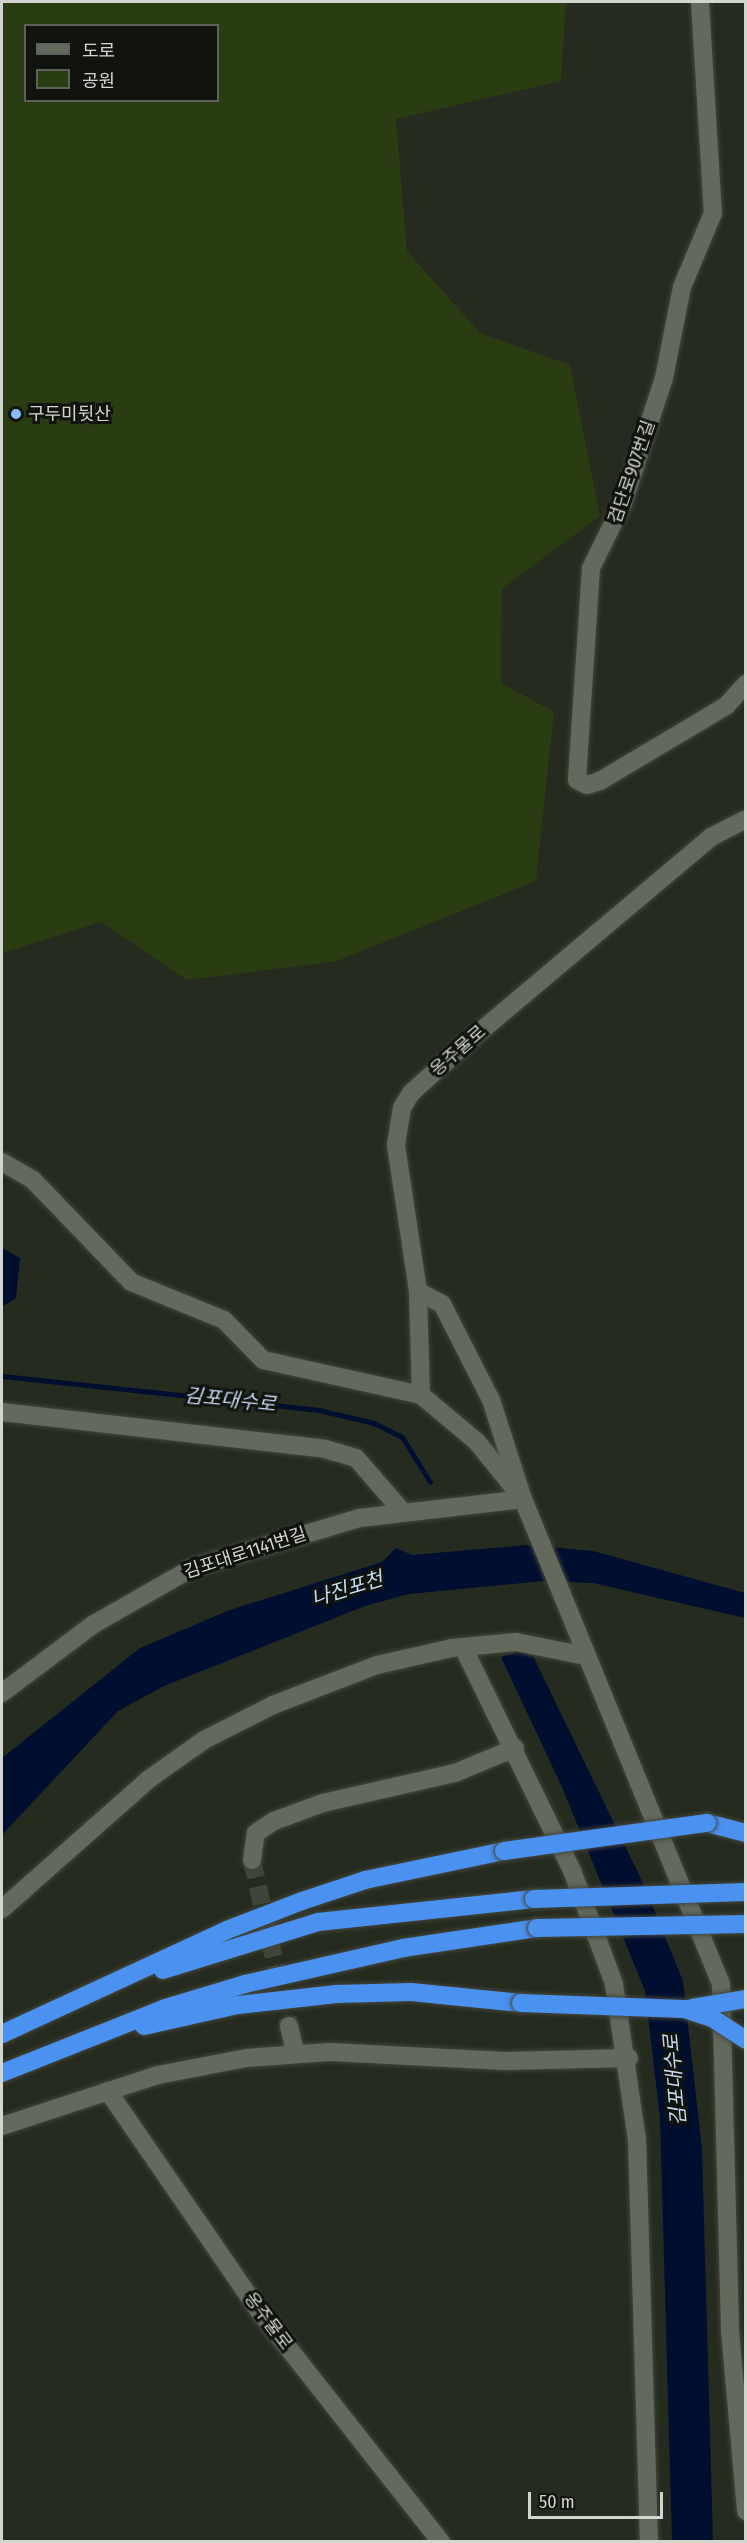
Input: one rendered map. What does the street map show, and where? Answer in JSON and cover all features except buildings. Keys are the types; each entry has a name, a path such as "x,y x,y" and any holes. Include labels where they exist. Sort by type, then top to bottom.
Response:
{"highway":[{"path":"2,2034 227,1930 365,1880 504,1851 707,1823 746,1833"},
{"path":"98,1990 318,1922 534,1899 746,1892"},
{"path":"2,2073 87,2038 256,1981 404,1948 537,1928 746,1924"},
{"path":"87,2038 238,2005 336,1994 411,1992 521,2003 684,2009 746,1999"},
{"path":"684,2009 712,2018 746,2040"}],"lane":[{"name":"검단로907번길","path":"700,2 713,213 682,287 663,378 623,503 591,568 575,776 587,785 600,781 726,706 746,684"},
{"name":"옹주물로","path":"421,1395 418,1291 396,1145 411,1093 698,848 746,819"},
{"path":"2,1162 33,1180 131,1282 224,1320 263,1360 421,1395 477,1442 526,1506"},
{"path":"418,1291 442,1304 491,1400 526,1506 721,1984 730,2342 746,2511"},
{"path":"2,1413 334,1451 365,1467 402,1511"},
{"name":"김포대로1141번길","path":"2,1693 93,1624 164,1580 327,1526 402,1511 526,1506"},
{"path":"2,1910 149,1779 236,1721 377,1665 463,1647 516,1642 583,1647"},
{"path":"463,1647 515,1748 595,1927 629,2058 637,2139 649,2541"},
{"path":"252,1860 256,1833 274,1821 323,1803 455,1773 515,1748"},
{"path":"289,2026 295,2052"},
{"path":"2,2126 108,2091 208,2064 295,2052 496,2060 629,2058"},
{"name":"옹주물로","path":"108,2091 260,2312 441,2541"}],"green space":[{"path":"2,2 566,2 561,81 396,119 407,251 480,333 570,365 600,516 502,589 501,683 554,712 536,881 337,961 187,980 101,922 2,953"}],"water":[{"path":"2,1248 20,1258 16,1298 2,1307"},
{"name":"나진포천","path":"527,1545 593,1551 745,1593 745,1618 593,1583 544,1581 409,1594 365,1606 164,1686 118,1711 2,1835 2,1758 140,1648 230,1610 382,1562 396,1548 412,1555"},
{"path":"519,1652 533,1656 645,1887 683,1981 702,2149 713,2541 672,2541 660,2117 645,1991 562,1787 501,1657"}],"waterway":[{"name":"김포대수로","path":"2,1376 319,1410 374,1423 402,1437 430,1482"}],"tunnel":[{"path":"252,1860 289,2026"}],"place":[{"name":"구두미뒷산","path":"16,414"}]}
